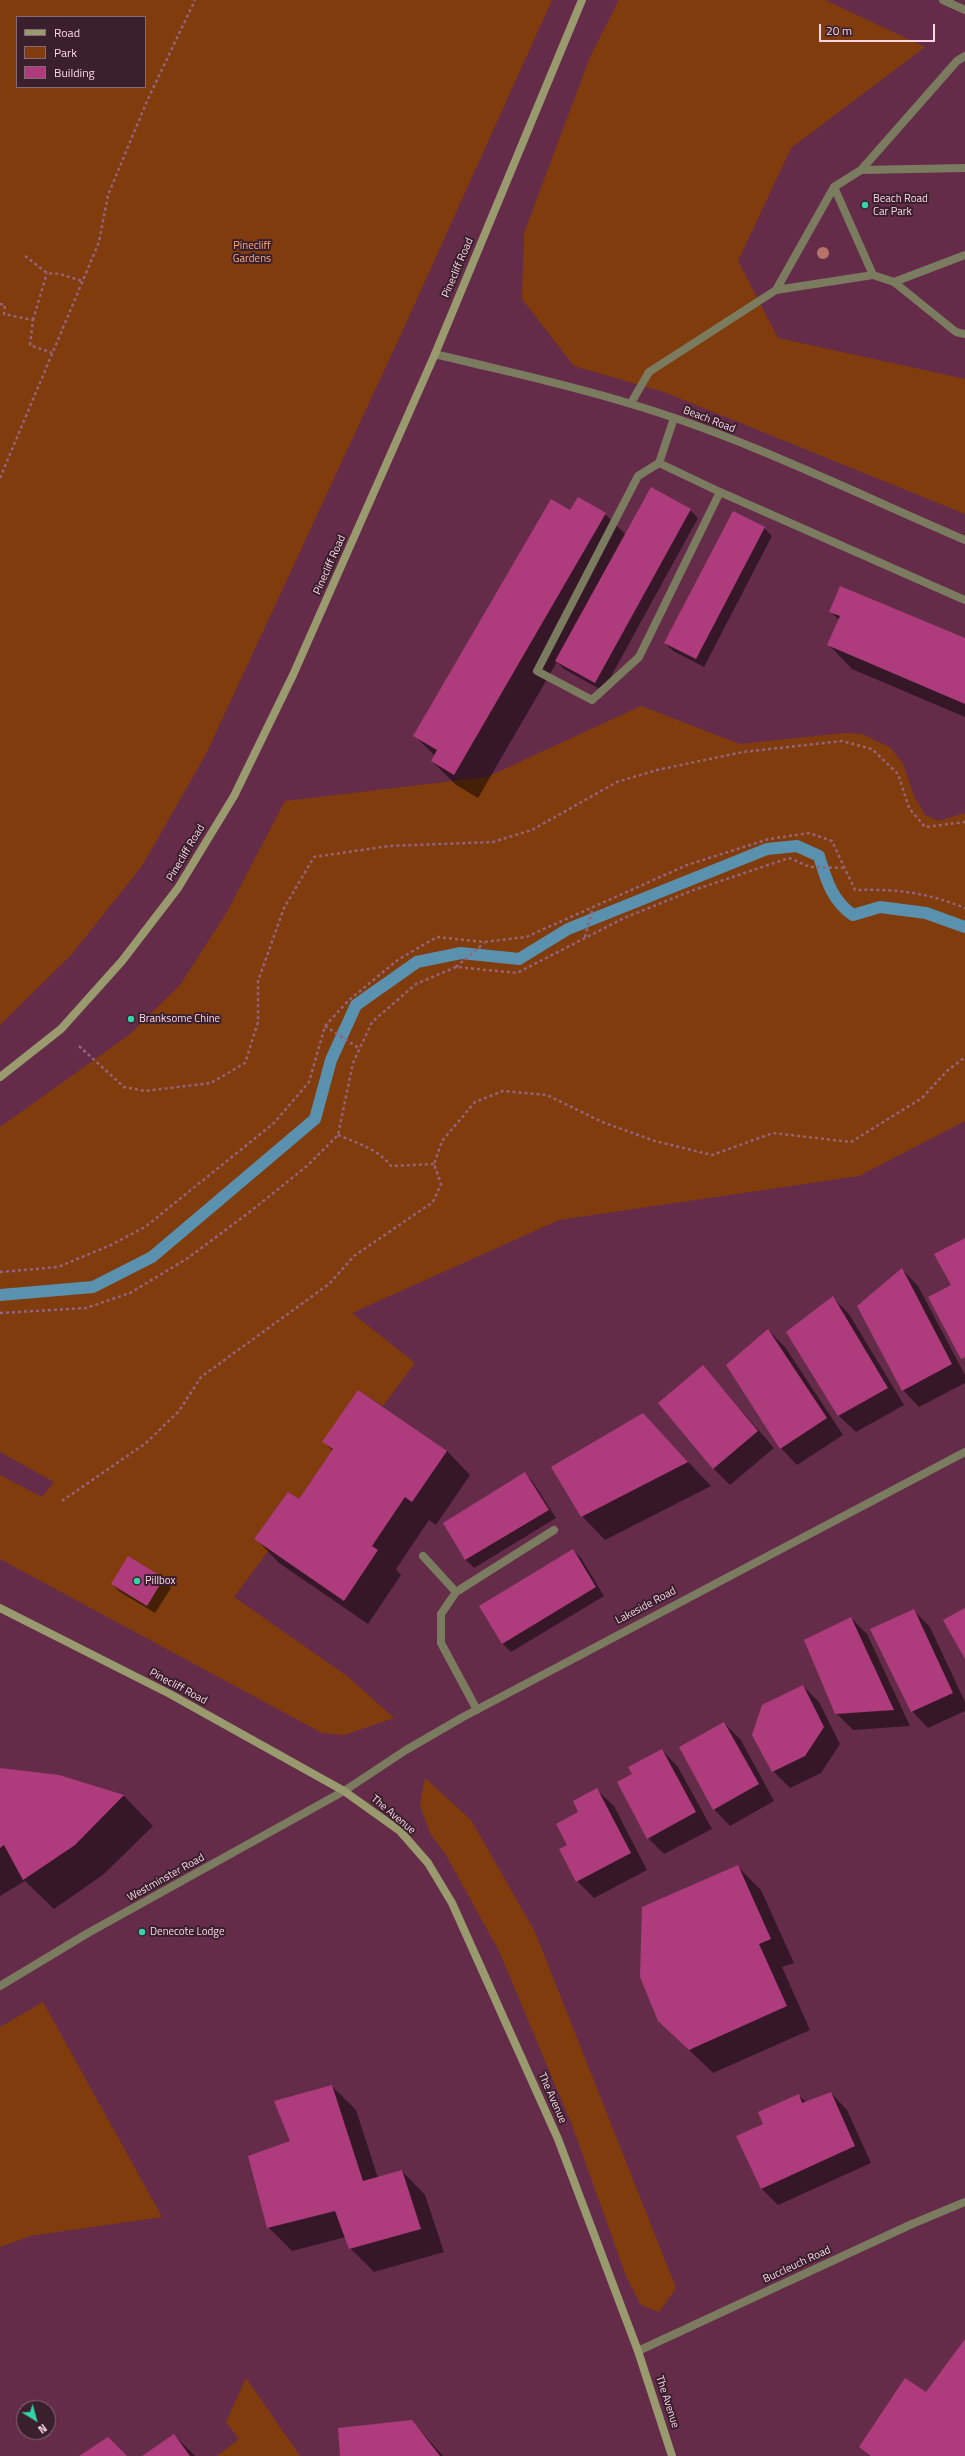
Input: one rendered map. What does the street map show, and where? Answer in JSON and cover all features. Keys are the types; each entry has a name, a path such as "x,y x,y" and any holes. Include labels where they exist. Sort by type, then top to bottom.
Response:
{"main road":[{"name":"Pinecliff Road","path":"0,1078 61,1029 122,961 178,888 234,796 293,675 435,354 582,0"},
{"name":"Pinecliff Road","path":"0,1608 170,1694 344,1791"},
{"name":"The Avenue","path":"344,1791 400,1831 428,1863 452,1903 558,2139 638,2351 672,2456"}],"street":[{"path":"943,0 965,10"},
{"path":"776,290 834,187 861,170 957,61 965,56"},
{"path":"861,170 965,168"},
{"path":"834,187 872,275"},
{"path":"894,282 965,255"},
{"path":"631,404 649,372 776,290 872,275 894,282 956,332 965,334"},
{"name":"Beach Road","path":"435,354 631,404 674,418 751,448 965,540"},
{"path":"674,418 659,463 638,476 537,671 592,700 639,657 720,492"},
{"path":"659,463 720,492 965,600"},
{"name":"Lakeside Road","path":"344,1791 406,1750 477,1710 965,1452"},
{"path":"477,1710 441,1643 441,1614 456,1592 554,1530"},
{"path":"423,1556 456,1592"},
{"name":"Westminster Road","path":"0,1986 88,1934 344,1791"},
{"name":"Buccleuch Road","path":"638,2351 912,2224 965,2202"}],"path":[{"path":"0,478 99,242 108,195 147,101 195,0"},
{"path":"25,256 47,273 60,274 82,281"},
{"path":"47,273 33,320 30,345 52,352"},
{"path":"0,304 5,305 4,314 33,320"},
{"path":"61,1029 124,1087 145,1091 211,1083 245,1063 258,1022 258,981 284,908 314,857 389,846 493,842 532,830 617,782 657,770 743,752 842,741 872,749 898,774 909,808 925,827 965,822"},
{"path":"0,1272 58,1267 111,1245 145,1227 274,1123 309,1082 325,1026 349,1000 398,959 437,937 484,942 526,937 687,865 769,839 809,833 832,841 843,868 855,890 893,889 937,897 965,908"},
{"path":"456,967 517,973 584,937 624,918 691,891 789,858 810,868 843,868"},
{"path":"584,937 593,906"},
{"path":"0,1313 86,1308 130,1293 188,1258 247,1214 307,1166 338,1135 353,1063 372,1022 396,999 416,984 456,967 484,942"},
{"path":"325,1026 360,1049"},
{"path":"62,1501 146,1443 179,1411 201,1377 329,1284 354,1256 433,1202 441,1184 434,1164 442,1142 475,1102 503,1091 547,1095 602,1122 655,1141 712,1155 774,1133 851,1142 922,1098 948,1071 965,1057"},
{"path":"338,1135 384,1156 391,1166 434,1164"}],"green space":[{"name":"Pinecliff Gardens","path":"0,0 552,0 402,332 206,754 142,866 71,955 0,1025"},
{"path":"619,0 825,0 925,47 791,148 738,261 778,338 965,379 965,514 664,392 574,366 522,299 524,233 590,57"},
{"path":"641,706 740,744 844,733 862,734 891,748 903,764 914,796 925,815 938,821 965,813 965,1121 859,1176 559,1220 352,1313 415,1363 383,1406 358,1390 323,1442 333,1449 299,1499 288,1492 254,1539 269,1550 234,1597 347,1676 394,1718 344,1735 322,1733 0,1559 0,1475 42,1497 54,1482 0,1452 0,1127 129,1035 180,985 227,912 285,801 487,777"},
{"path":"425,1778 471,1820 535,1932 676,2288 659,2312 641,2305 626,2276 572,2125 499,1951 446,1855 430,1833 420,1805"},
{"path":"43,2002 162,2217 30,2236 0,2247 0,2027"},
{"path":"246,2378 300,2456 217,2456 239,2439 226,2422"}],"building":[{"path":"651,487 691,509 595,683 555,661"},
{"path":"578,497 606,513 454,775 431,761 437,750 413,736 551,499 570,510"},
{"path":"733,511 765,527 696,659 664,643"},
{"path":"840,586 965,638 965,704 827,645 840,616 829,612"},
{"path":"965,1238 965,1357 961,1359 928,1297 951,1285 934,1254"},
{"path":"902,1268 952,1364 902,1391 857,1306"},
{"path":"833,1296 888,1388 838,1416 786,1332"},
{"path":"768,1329 827,1418 780,1449 726,1365"},
{"path":"703,1365 758,1431 713,1469 658,1403"},
{"path":"358,1390 447,1451 412,1502 405,1497 372,1546 378,1550 344,1601 254,1539 288,1492 299,1499 333,1449 322,1442"},
{"path":"643,1413 688,1462 581,1517 551,1467"},
{"path":"525,1472 549,1510 465,1560 443,1523"},
{"path":"573,1549 596,1587 502,1644 479,1606"},
{"name":"Pillbox","path":"128,1556 164,1578 147,1606 111,1584"},
{"path":"965,1608 965,1659 943,1620"},
{"path":"914,1609 953,1693 911,1712 870,1629"},
{"path":"851,1617 894,1710 835,1714 804,1640"},
{"path":"803,1685 824,1727 805,1756 772,1772 752,1735 762,1705"},
{"path":"724,1722 759,1784 713,1810 679,1747"},
{"path":"662,1749 696,1812 647,1839 617,1782 632,1774 628,1767"},
{"path":"0,1768 59,1775 124,1795 75,1845 23,1880 4,1845 0,1848"},
{"path":"597,1788 631,1853 576,1882 559,1849 567,1845 556,1824 578,1812 573,1801"},
{"path":"738,1865 771,1939 759,1944 787,2006 689,2050 658,2021 640,1977 642,1907"},
{"path":"332,2085 363,2181 402,2170 421,2229 349,2249 335,2211 267,2228 248,2156 290,2141 274,2101"},
{"path":"831,2092 855,2146 761,2189 736,2136 763,2124 758,2112 799,2094 802,2103"},
{"path":"965,2339 965,2456 871,2456 859,2447 905,2378 926,2392"},
{"path":"412,2420 440,2456 340,2456 338,2428"},
{"path":"174,2434 190,2456 142,2456"},
{"path":"108,2437 127,2456 79,2456"}],"waterway":[{"path":"0,1295 93,1287 152,1257 315,1119 331,1060 356,1005 417,962 461,953 519,959 568,929 767,849 797,846 819,856 827,881 835,896 853,915 880,907 926,913 965,927"}],"place":[{"name":"Beach Road Car Park","path":"865,205"},
{"name":"Branksome Chine","path":"131,1019"},
{"name":"Pillbox","path":"137,1581"},
{"name":"Denecote Lodge","path":"142,1932"}]}
